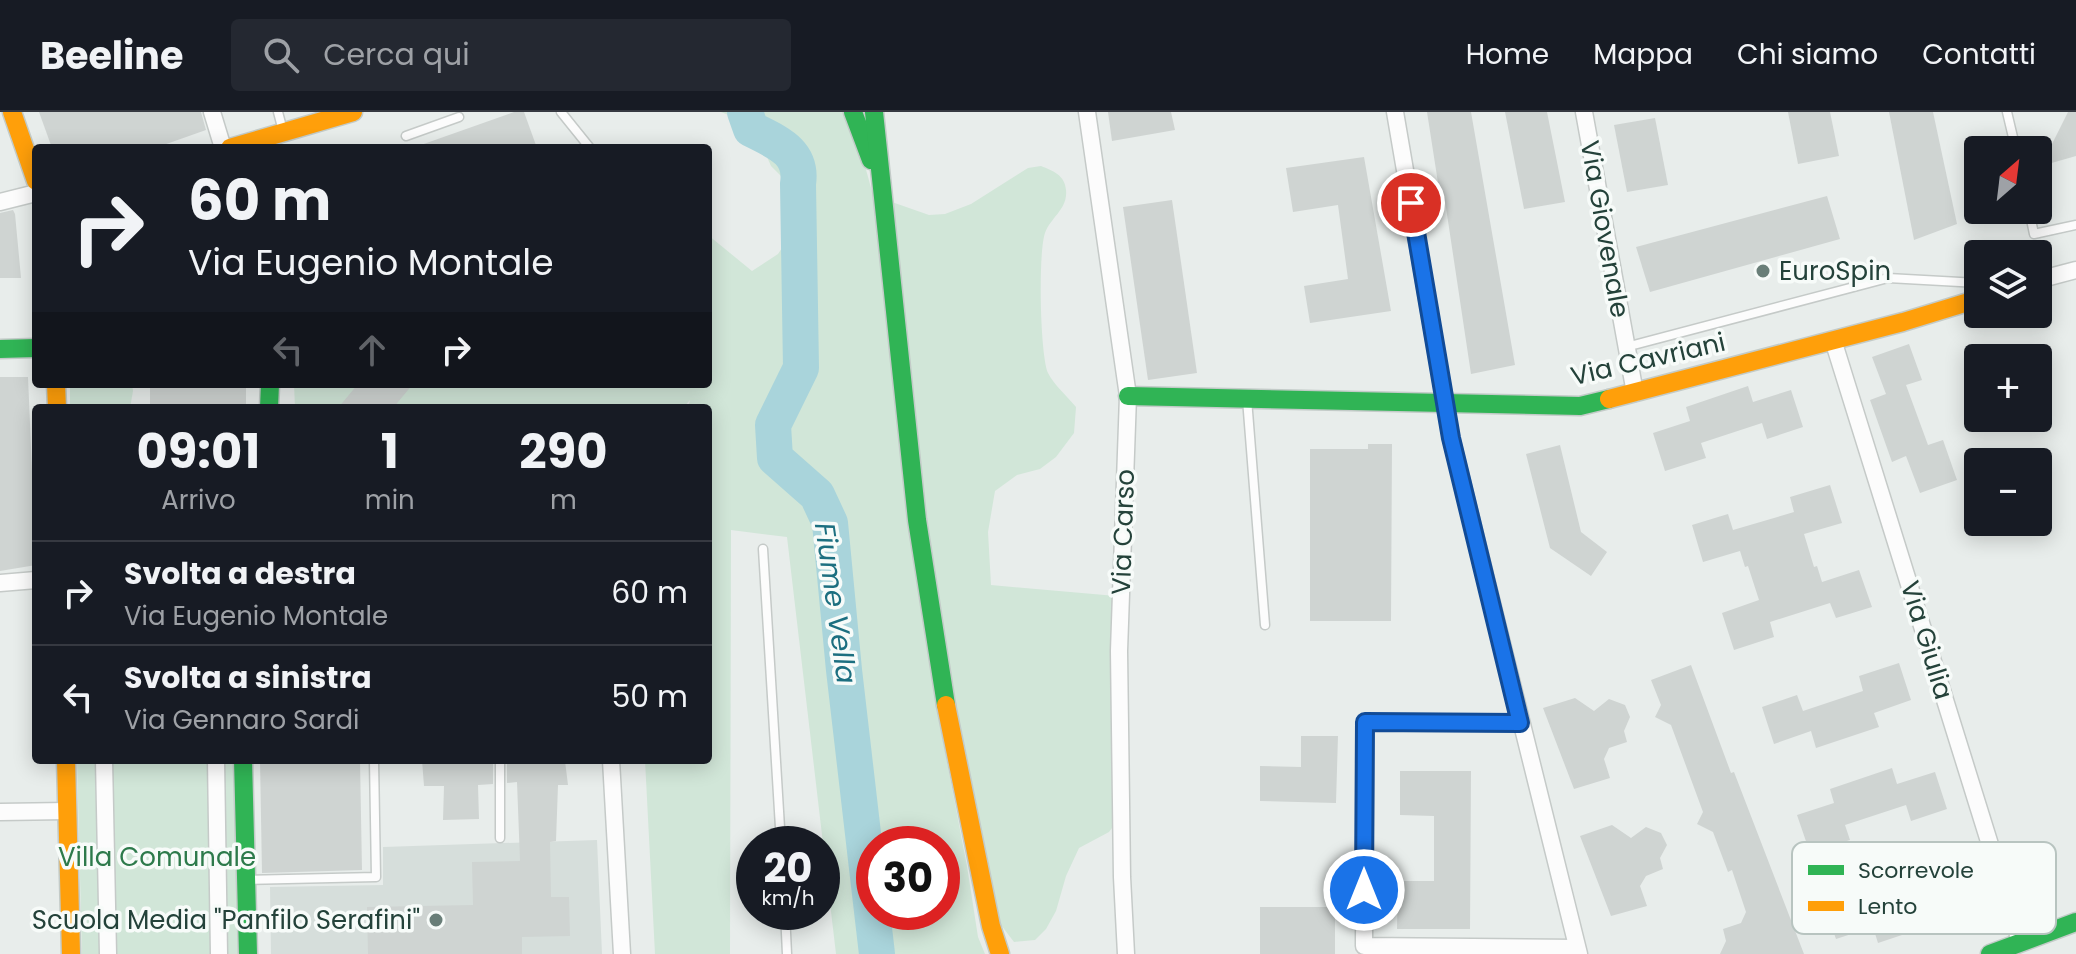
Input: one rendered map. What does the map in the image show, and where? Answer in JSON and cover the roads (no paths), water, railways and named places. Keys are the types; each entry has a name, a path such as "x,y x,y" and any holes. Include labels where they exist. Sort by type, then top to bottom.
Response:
{"street":[{"path":"12,112 32,162"},
{"path":"212,112 222,144"},
{"path":"243,144 353,112"},
{"path":"853,112 882,191"},
{"path":"874,112 917,520 938,665 991,926 1000,954"},
{"name":"Via Carso","path":"1087,112 1128,396 1119,651 1126,954"},
{"path":"1395,112 1444,403 1578,951 1364,946 1365,722 1520,723"},
{"name":"Via Giovenale","path":"1584,112 1635,393"},
{"path":"0,202 32,194"},
{"path":"2052,276 2076,270"},
{"name":"Via Cavriani","path":"1128,396 1580,406 1964,303"},
{"name":"Via Giulia","path":"1833,340 1989,842"},
{"path":"0,349 32,348"},
{"path":"0,583 32,580"},
{"path":"66,764 71,954"},
{"path":"104,764 108,954"},
{"path":"216,764 219,954"},
{"path":"243,764 248,954"},
{"path":"611,764 622,954"},
{"path":"0,812 67,811"},
{"path":"2056,929 2076,922"},
{"name":"Via Giulia","path":"2018,934 2020,941"},
{"path":"1990,954 2041,934"}],"lane":[{"path":"278,112 283,132"},
{"path":"434,112 438,125"},
{"path":"561,112 587,144"},
{"path":"2007,112 2013,136"},
{"path":"406,136 459,117"},
{"path":"2032,224 2034,234 2076,225"},
{"path":"1626,347 1888,278 1964,282"},
{"path":"1247,398 1265,625"},
{"path":"763,549 780,826"},
{"path":"247,880 376,877 374,764"},
{"path":"500,764 500,838"},
{"path":"786,930 787,954"}],"waterway":[{"name":"Fiume Vella","path":"745,112 751,129 786,149 796,163 798,173 801,368 773,425 775,458 817,495 830,523 877,954"}],"place":[{"name":"EuroSpin","path":"1763,271"},
{"name":"Scuola Media \"Panfilo Serafini\"","path":"436,920"}],"park label":[{"name":"Villa Comunale","path":"157,857"}]}
